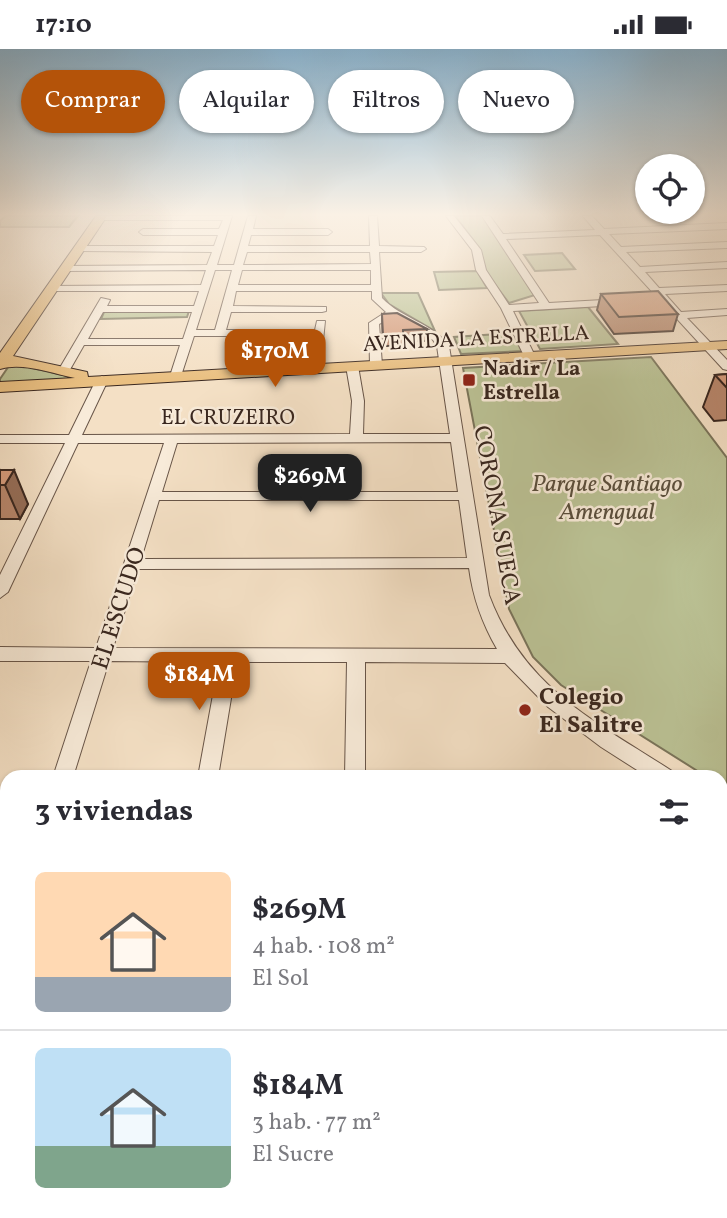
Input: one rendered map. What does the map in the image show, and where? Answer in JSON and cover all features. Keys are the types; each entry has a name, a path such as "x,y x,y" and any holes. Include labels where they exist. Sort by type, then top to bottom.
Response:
{"main road":[{"path":"1,357 60,271"},
{"path":"1,357 64,271"},
{"name":"AVENIDA LA ESTRELLA","path":"0,387 727,345"},
{"name":"AVENIDA LA ESTRELLA","path":"1,357 102,380"}],"street":[{"path":"176,376 211,271"},
{"path":"220,333 237,271"},
{"path":"233,288 375,288 375,271"},
{"path":"481,271 506,308 529,356"},
{"path":"522,271 546,306"},
{"path":"638,271 658,297 679,315 727,367"},
{"path":"52,288 205,288"},
{"path":"64,371 111,288"},
{"path":"316,368 324,288"},
{"name":"CORONA SUECA","path":"375,288 377,299 393,313 437,338 442,344 485,610 508,656 547,699 654,770"},
{"path":"658,297 727,288"},
{"path":"506,308 638,301"},
{"path":"99,309 198,309"},
{"path":"227,309 322,309"},
{"path":"679,315 727,312"},
{"path":"376,365 374,323 393,313"},
{"path":"81,342 188,338 220,333 320,333"},
{"path":"352,366 358,401 356,438"},
{"path":"0,592 102,380"},
{"name":"EL CRUZEIRO","path":"0,439 457,438"},
{"name":"EL ESCUDO","path":"65,770 172,439"},
{"path":"154,496 466,496"},
{"path":"132,564 476,562"},
{"path":"0,654 508,656"},
{"path":"209,770 229,654"},
{"path":"355,770 356,654"}],"green space":[{"path":"477,271 487,288 439,290 434,272"},
{"path":"485,271 519,271 535,295 509,303"},
{"path":"381,293 418,293 435,331 389,304"},
{"path":"588,307 618,344 540,349 519,311"},
{"path":"189,311 187,317 101,319 104,312"},
{"path":"514,333 523,351 461,354 454,337"},
{"name":"Parque Santiago Amengual","path":"651,357 727,458 727,770 696,770 561,685 533,657 509,609 463,368"},
{"path":"11,363 71,377 70,380 0,385 0,379"}],"building":[{"path":"658,291 678,314 619,317 601,294"},
{"path":"397,313 427,329 403,330 403,335 383,335 382,314"},
{"path":"727,374 727,388 715,375"},
{"path":"0,470 14,470 5,485 0,485"}],"place":[{"name":"Nadir / La Estrella","path":"469,380"},
{"name":"Colegio El Salitre","path":"525,710"}]}
